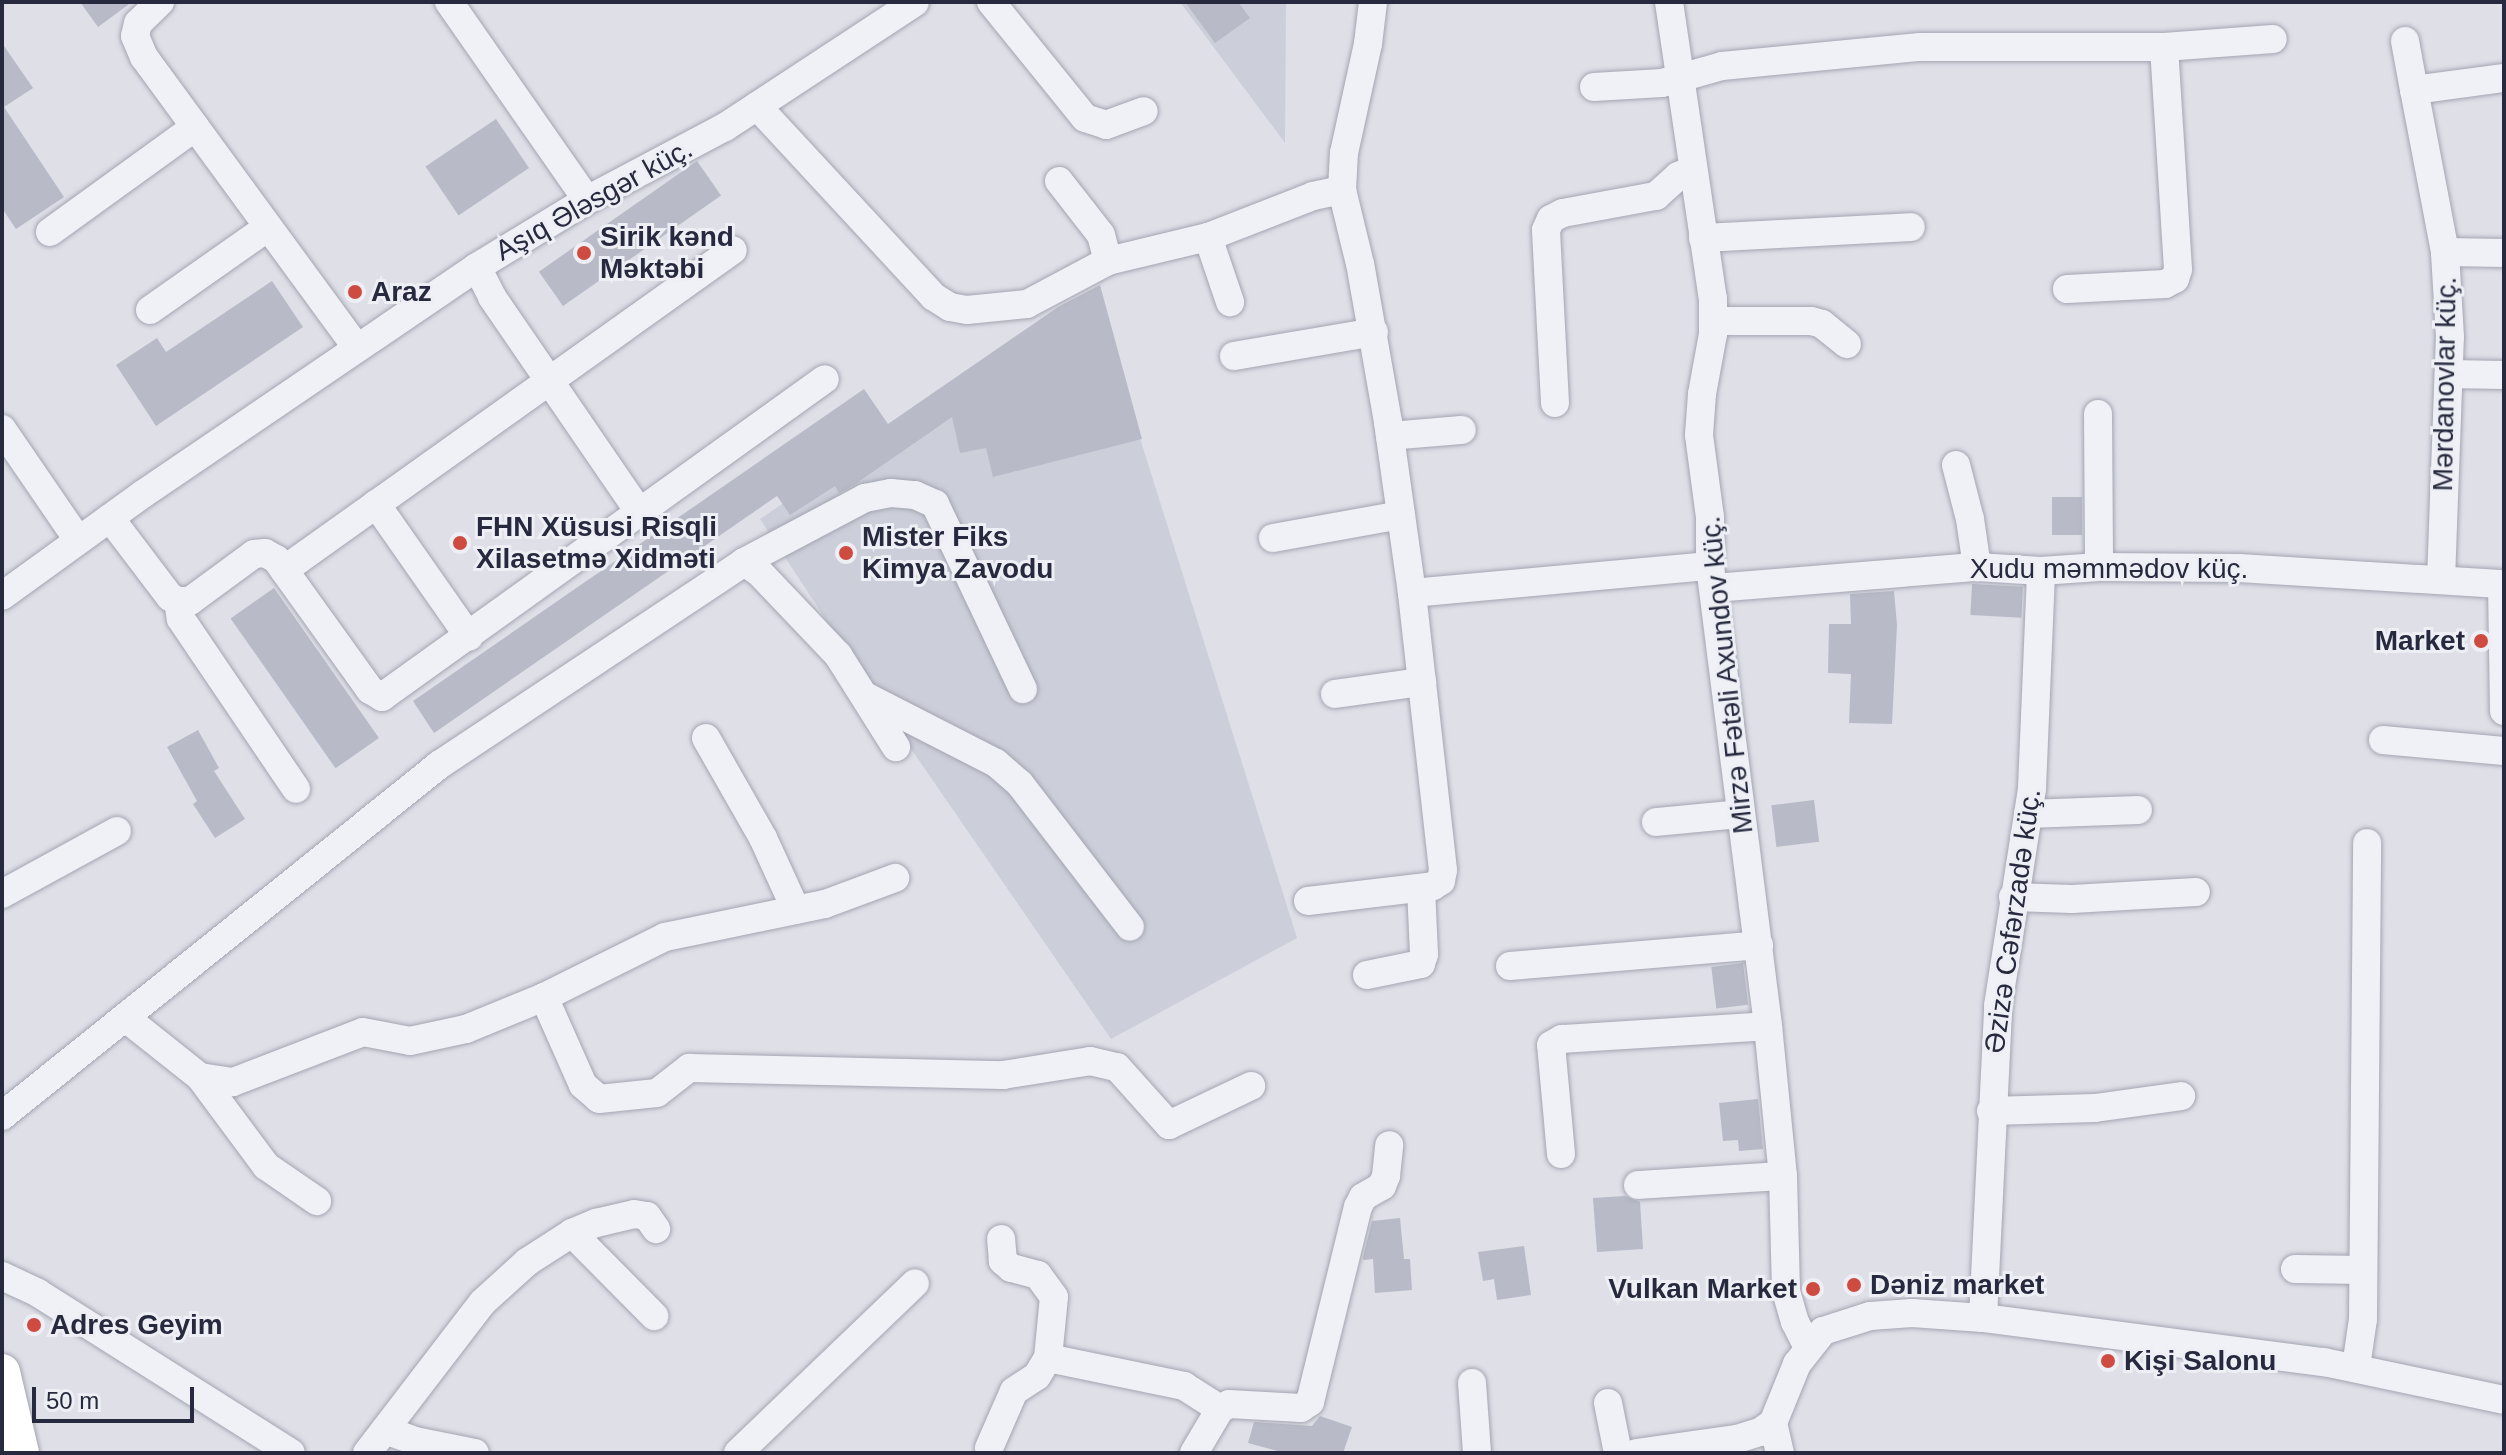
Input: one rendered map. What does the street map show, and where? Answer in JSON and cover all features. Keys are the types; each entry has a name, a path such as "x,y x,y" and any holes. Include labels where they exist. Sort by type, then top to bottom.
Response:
{"main road":[{"path":"4,1389 21,1453"}],"street":[{"path":"160,2 138,23 135,36 144,57 357,348"},
{"path":"449,2 587,200"},
{"name":"Aşıq Ələsgər küç.","path":"2,596 78,540 477,267 587,200 757,106 915,2"},
{"path":"991,2 1085,118 1106,125 1144,111"},
{"path":"1308,901 1421,888 1441,881 1443,870 1412,593 1390,436 1374,332 1342,190 1344,153 1368,44 1373,2"},
{"name":"Mirzə Fətəli Axundov küç.","path":"1669,2 1714,321 1699,435 1710,517 1712,577 1768,1026 1783,1176 1786,1291 1795,1322 1808,1347"},
{"path":"1594,87 1662,83 1722,66 1920,47 2164,47 2273,39"},
{"name":"Mərdanovlar küç.","path":"2405,41 2445,252 2449,374 2441,580"},
{"path":"2067,289 2165,284 2175,279 2178,269 2164,47"},
{"path":"2414,90 2504,78"},
{"path":"757,106 934,297 950,307 967,310 1027,304 1108,261 1208,237 1313,196 1342,190"},
{"path":"50,232 195,127"},
{"path":"1555,403 1546,230 1551,219 1563,213 1656,196 1678,176 1693,170"},
{"path":"1059,181 1101,235 1108,261"},
{"path":"150,310 268,227"},
{"path":"1703,238 1911,227"},
{"path":"1208,237 1230,302"},
{"path":"284,570 733,250"},
{"path":"2445,252 2504,253"},
{"path":"477,267 492,297 640,513"},
{"path":"1714,321 1811,321 1822,324 1847,344"},
{"path":"1234,356 1374,332"},
{"path":"2449,374 2504,375"},
{"path":"110,518 170,597 178,601 190,601 254,554 265,553 276,559 370,690 382,697 825,379"},
{"path":"2098,414 2099,567"},
{"path":"2,429 78,540"},
{"path":"1390,436 1462,430"},
{"path":"1956,465 1970,519 1977,567"},
{"path":"2,1116 127,1019 439,765 744,562 865,498 891,493 915,495 935,504 1023,689"},
{"path":"376,504 469,637"},
{"path":"1273,538 1401,515"},
{"path":"744,562 759,572 824,639 865,696 896,747"},
{"name":"Xudu məmmədov küç.","path":"1412,593 1977,567 2041,571 2099,567 2239,568 2503,584"},
{"name":"Əzizə Cəfərzadə küç.","path":"1983,1318 1991,1191 1991,1111 2002,969 2028,814 2041,571"},
{"path":"2503,584 2504,711"},
{"path":"178,601 181,619 296,789"},
{"path":"1335,694 1422,682"},
{"path":"865,696 996,763 1020,784 1130,927"},
{"path":"706,738 763,838 796,910"},
{"path":"2383,740 2504,751"},
{"path":"2028,814 2138,810"},
{"path":"1656,822 1741,814"},
{"path":"2,894 117,831"},
{"path":"2356,1367 2361,1346 2363,1270 2367,843"},
{"path":"200,1077 233,1082 363,1032 410,1041 466,1029 544,997 665,937 796,910 895,878"},
{"path":"1367,975 1421,964 1424,954 1421,888"},
{"path":"2013,897 2072,899 2196,892"},
{"path":"1510,966 1759,945"},
{"path":"544,997 583,1085 599,1099 657,1093 689,1068 1003,1075 1090,1061 1117,1067 1169,1125 1251,1086"},
{"path":"127,1019 200,1077 266,1166 317,1201"},
{"path":"1561,1154 1551,1045 1562,1039 1768,1026"},
{"path":"1991,1111 2095,1108 2181,1096"},
{"path":"1194,1453 1220,1409 1238,1402 1301,1408 1310,1402 1358,1207 1363,1197 1382,1186 1389,1145"},
{"path":"1638,1185 1783,1176"},
{"path":"367,1453 496,1288 527,1262 572,1233 634,1214 647,1216 656,1229"},
{"path":"572,1233 654,1316"},
{"path":"989,1448 1005,1404 1014,1391 1037,1376 1048,1358 1054,1297 1038,1275 1011,1268 1003,1261 1001,1239"},
{"path":"2295,1269 2363,1270"},
{"path":"2,1276 38,1293 291,1453"},
{"path":"738,1453 915,1283"},
{"path":"1780,1453 1773,1423 1808,1347 1823,1331 1870,1316 1912,1313 1983,1318 2356,1367 2503,1391"},
{"path":"1048,1358 1184,1386 1220,1409"},
{"path":"1472,1383 1477,1453"},
{"path":"1608,1403 1618,1453"},
{"path":"1636,1453 1737,1439 1773,1423"},
{"path":"385,1430 415,1441 475,1453"}],"shaded area":[{"path":"1180,2 1286,2 1285,143"},
{"name":"Mister Fiks Kimya Zavodu","path":"1094,292 1297,938 1111,1039 898,730 760,519"}],"building":[{"path":"80,2 132,2 98,27"},
{"path":"1185,2 1238,2 1250,18 1215,43"},
{"path":"2,43 33,88 4,107 64,197 16,229 2,208"},
{"path":"496,119 529,168 459,215 426,167"},
{"path":"697,161 721,195 563,306 539,272"},
{"path":"272,281 303,327 156,426 116,365 157,338 166,352"},
{"path":"1100,285 1142,439 993,477 986,448 960,453 952,417 839,493 835,486 790,515 777,496 434,733 413,701 864,389 888,424 1058,307"},
{"path":"2052,497 2082,497 2082,535 2052,535"},
{"path":"1972,584 2023,587 2021,618 1970,615"},
{"path":"274,588 379,738 336,768 231,618"},
{"path":"1894,591 1897,625 1892,724 1849,723 1851,674 1828,673 1829,624 1851,624 1850,594"},
{"path":"198,730 219,768 214,771 245,819 215,838 193,804 197,801 167,747"},
{"path":"1814,800 1819,842 1776,847 1771,805"},
{"path":"1743,963 1748,1005 1716,1009 1711,967"},
{"path":"1758,1099 1763,1149 1739,1151 1738,1140 1723,1141 1719,1103"},
{"path":"1625,1196 1640,1202 1643,1249 1597,1252 1593,1198"},
{"path":"1400,1218 1404,1259 1410,1259 1412,1290 1375,1293 1373,1259 1363,1260 1372,1221"},
{"path":"1524,1246 1531,1295 1497,1300 1494,1279 1483,1281 1478,1252"},
{"path":"1320,1416 1352,1427 1343,1453 1285,1453 1248,1443 1254,1422 1312,1426"}],"place":[{"name":"Sirik kənd Məktəbi","path":"584,253"},
{"name":"Araz","path":"355,292"},
{"name":"FHN Xüsusi Risqli Xilasetmə Xidməti","path":"460,543"},
{"name":"Mister Fiks Kimya Zavodu","path":"846,553"},
{"name":"Market","path":"2481,641"},
{"name":"Dəniz market","path":"1854,1285"},
{"name":"Vulkan Market","path":"1813,1289"},
{"name":"Adres Geyim","path":"34,1325"},
{"name":"Kişi Salonu","path":"2108,1361"}]}
